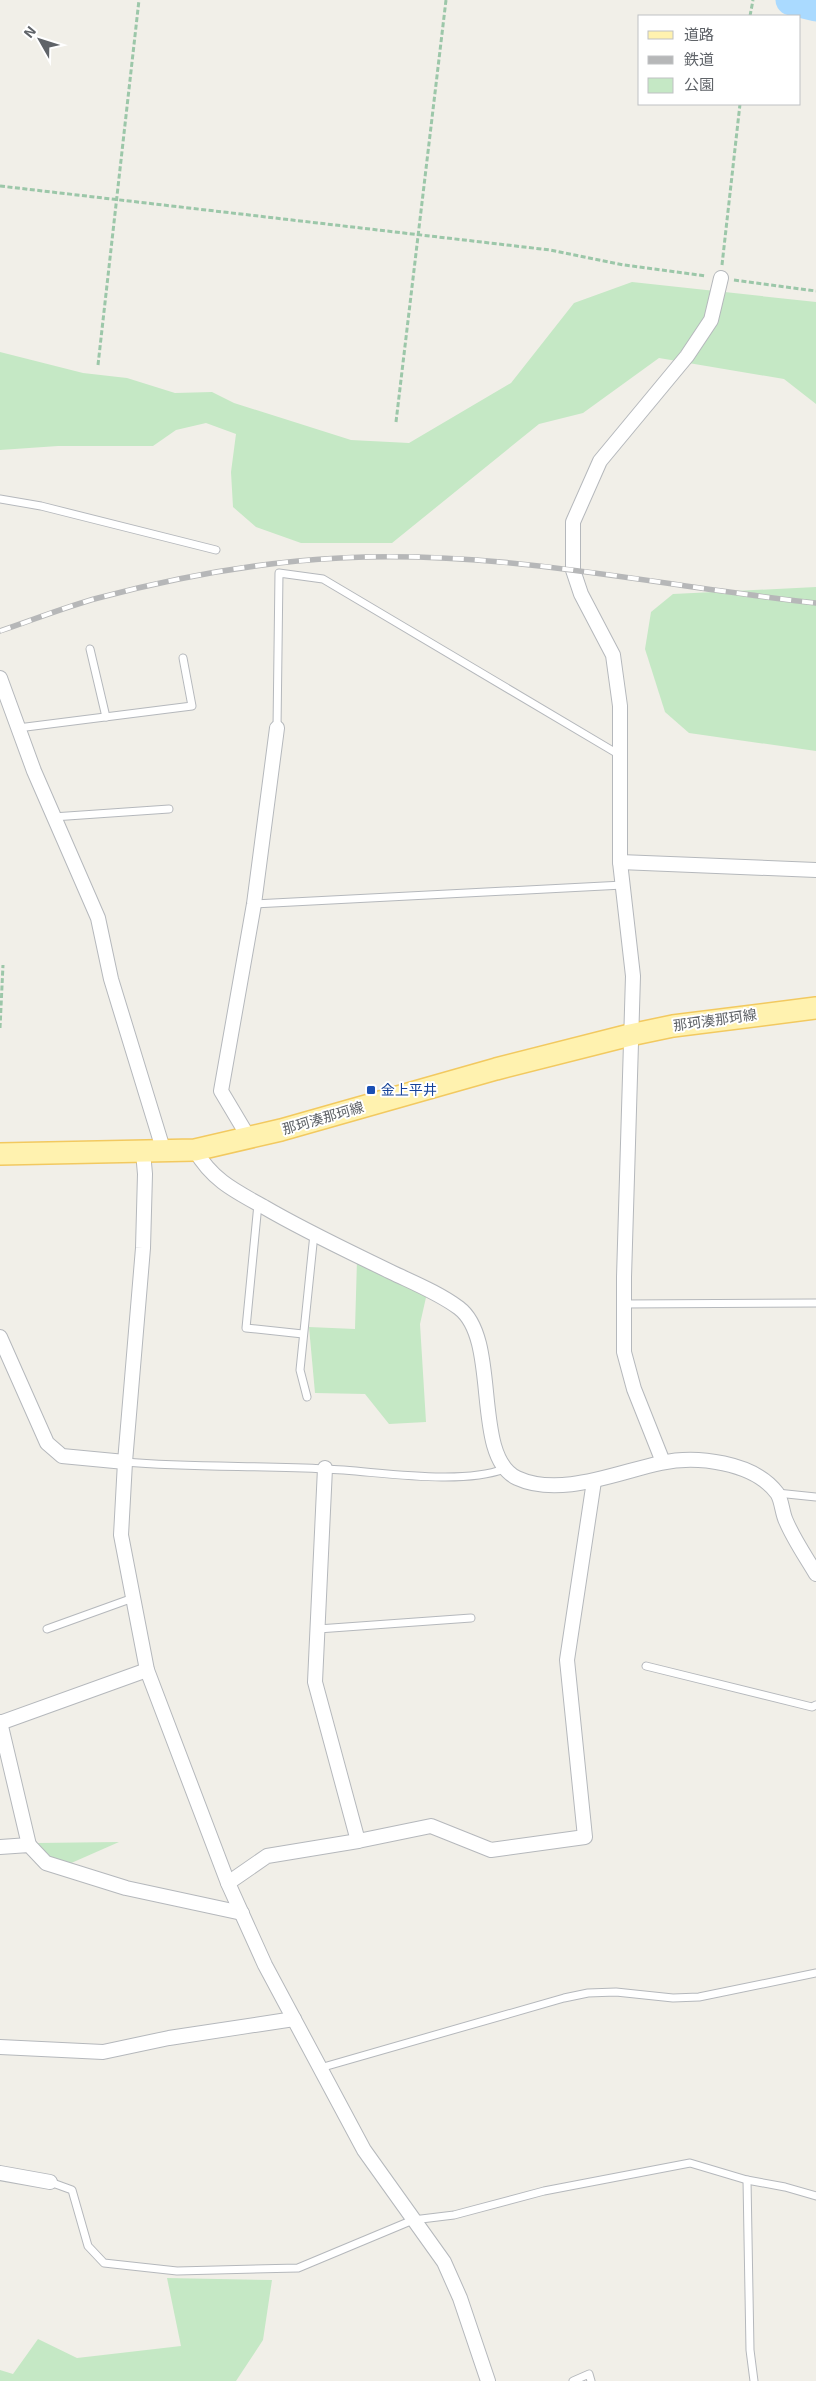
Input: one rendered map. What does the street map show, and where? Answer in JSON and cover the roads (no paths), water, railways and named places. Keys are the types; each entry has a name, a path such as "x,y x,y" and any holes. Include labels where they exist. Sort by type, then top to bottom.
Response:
{"main road":[{"name":"那珂湊那珂線","path":"0,1154 195,1150 249,1138 496,1069 630,1035 682,1025 816,1008"}],"street":[{"path":"663,1462 634,1389 624,1352 630,1035 633,1017 633,976 620,862 618,754 620,706 613,655 581,594 573,570 573,522 600,461 687,356 710,320 721,278"},
{"path":"0,678 53,817 76,863 98,918 154,1152 145,1174 143,1248 125,1462 121,1535 148,1670 228,1883 265,1965 364,2150 444,2262 460,2298 488,2381"},
{"path":"249,1138 221,1091 254,904 277,728"},
{"path":"620,862 816,870"},
{"path":"195,1150 209,1172 222,1183 314,1234 433,1292 467,1316 480,1347 496,1451 504,1469 517,1478 548,1486 594,1481 663,1462 713,1461 734,1465 754,1474 777,1494 786,1521 816,1574"},
{"path":"0,1338 47,1443 62,1456 125,1462"},
{"path":"326,1468 315,1682 358,1841"},
{"path":"228,1883 268,1856 358,1841 431,1826 491,1850 585,1837 567,1660 594,1481"},
{"path":"148,1670 0,1722 29,1845 46,1863 126,1888 242,1913"},
{"path":"0,1847 29,1845"},
{"path":"0,2047 103,2052 169,2038 294,2019"},
{"path":"0,2173 50,2182"}],"lane":[{"path":"0,499 41,506 216,550"},
{"path":"277,728 279,573 323,579 618,754"},
{"path":"90,648 106,717"},
{"path":"18,728 192,706 183,658"},
{"path":"53,817 169,809"},
{"path":"254,904 623,885"},
{"path":"258,1204 246,1328 303,1334"},
{"path":"307,1397 300,1370 314,1234"},
{"path":"624,1304 816,1303"},
{"path":"125,1462 172,1466 326,1468 446,1476 487,1475 504,1469"},
{"path":"777,1494 816,1497"},
{"path":"47,1629 133,1598"},
{"path":"318,1629 470,1618"},
{"path":"646,1666 812,1707 816,1705"},
{"path":"320,2068 580,1995 616,1992 673,1998 699,1997 816,1973"},
{"path":"50,2182 72,2190 88,2246 104,2262 177,2271 298,2268 413,2220 454,2216 544,2191 690,2163 747,2180 785,2186 816,2196"},
{"path":"747,2180 750,2350 754,2381"},
{"path":"572,2381 589,2374 591,2381"}],"waterway":[{"path":"791,0 816,6"}],"railway":[{"path":"0,631 61,609 158,583 249,567 340,558 460,559 519,564 816,603"}],"place":[{"name":"金上平井","path":"371,1090"}]}
